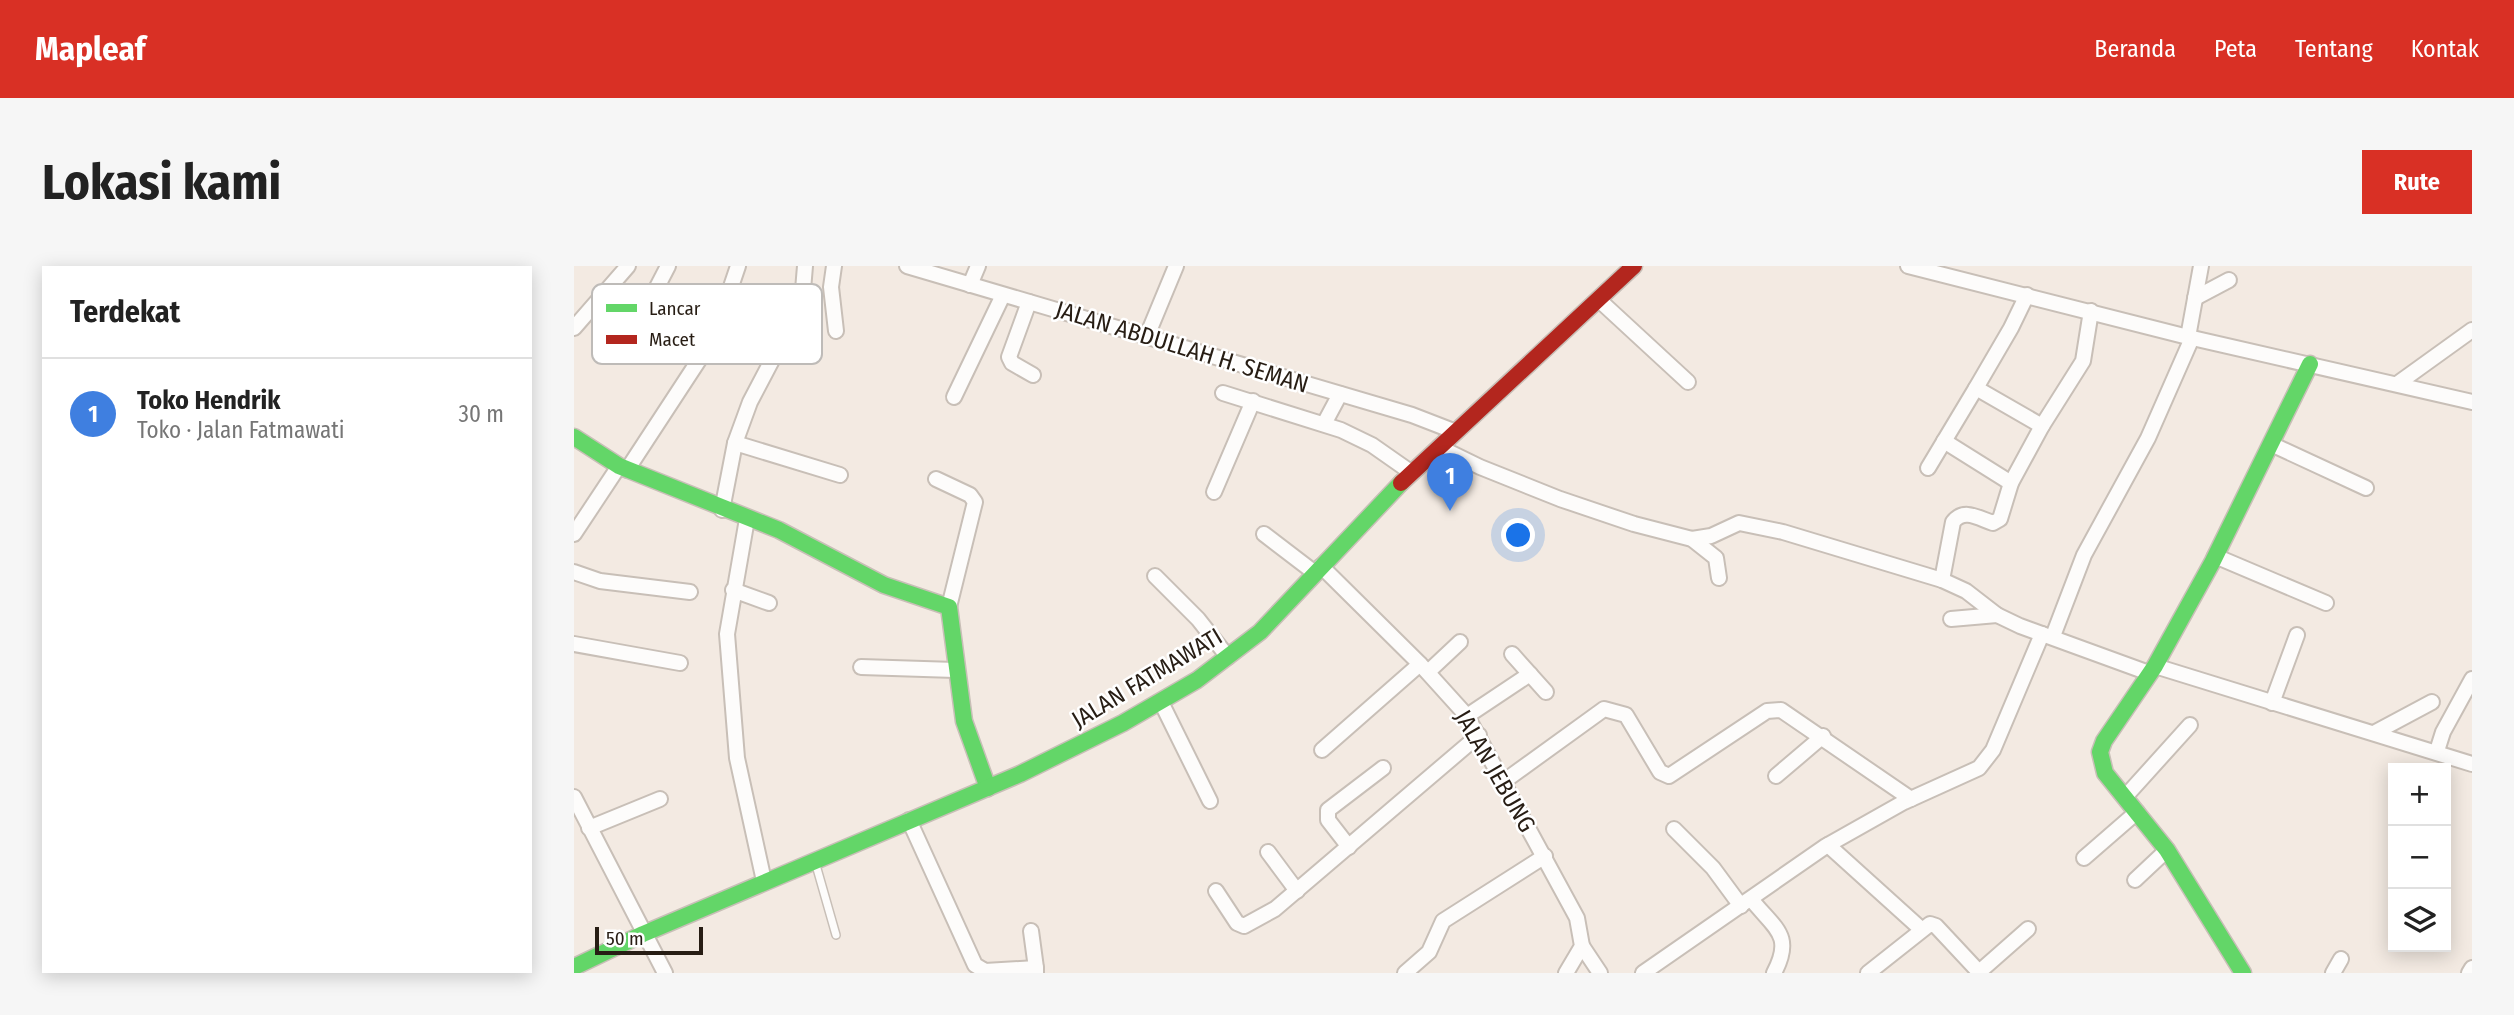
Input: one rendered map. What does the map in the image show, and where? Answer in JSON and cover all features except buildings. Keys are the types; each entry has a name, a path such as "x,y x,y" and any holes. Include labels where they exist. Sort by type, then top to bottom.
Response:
{"street":[{"path":"612,284 628,266"},
{"path":"659,284 668,266"},
{"path":"732,284 738,266"},
{"path":"804,284 805,266"},
{"path":"834,266 831,287 836,331"},
{"name":"JALAN ABDULLAH H. SEMAN","path":"907,266 1412,415 1455,432"},
{"path":"970,285 978,266"},
{"path":"1147,336 1176,266"},
{"name":"JALAN FATMAWATI","path":"574,967 764,881 988,788 1161,702 1260,632 1358,524 1633,266"},
{"path":"1908,266 1931,269 2190,338 2472,402"},
{"path":"1643,973 1828,845 1911,799 1969,773 1987,760 2084,555 2148,438 2190,338 2201,266"},
{"path":"2195,298 2229,280"},
{"path":"954,397 1003,295"},
{"path":"1928,468 2027,295"},
{"path":"1598,299 1688,382"},
{"path":"1029,302 1009,357 1012,363 1033,375"},
{"path":"574,328 592,307"},
{"path":"1942,580 1953,522 1958,516 1966,514 1996,522 2003,516 2011,484 2042,426 2082,361 2091,311"},
{"path":"2397,384 2472,330"},
{"path":"574,534 696,364"},
{"path":"722,510 735,443 750,402 770,364"},
{"path":"2243,973 2217,935 2167,850 2105,773 2100,752 2104,741 2152,669 2215,556 2310,364"},
{"path":"1976,388 2042,426"},
{"path":"1223,393 1324,424 1372,445 1412,473"},
{"path":"1324,424 1340,394"},
{"path":"1214,492 1253,401"},
{"path":"574,437 623,468 722,510 779,530 884,585 949,607"},
{"path":"1944,441 2011,484"},
{"path":"735,443 840,475"},
{"path":"2271,444 2366,488"},
{"path":"1439,447 1479,467 1560,499 1634,524 1692,539 1711,536 1739,523 1783,532 1942,580 1966,591 1997,615 2048,635 2152,669 2437,751 2472,764"},
{"path":"936,480 970,495 975,502 949,607 955,670 967,743 988,788"},
{"path":"747,519 727,634 733,729 764,881"},
{"name":"JALAN JEBUNG","path":"1264,534 1318,570 1424,668 1467,716 1577,918 1582,946"},
{"path":"1692,539 1716,558 1719,578"},
{"path":"2215,556 2326,603"},
{"path":"574,572 600,581 690,592"},
{"path":"1155,576 1198,619 1228,657"},
{"path":"733,590 769,603"},
{"path":"1951,619 1997,615"},
{"path":"2272,703 2297,635"},
{"path":"1322,750 1424,668 1461,642"},
{"path":"574,644 680,663"},
{"path":"1512,654 1546,692"},
{"path":"861,667 955,670"},
{"path":"1467,716 1530,674"},
{"path":"2437,751 2443,732 2472,679"},
{"path":"1161,702 1210,801"},
{"path":"2374,733 2432,702"},
{"path":"1503,782 1597,712 1610,708 1626,715 1660,772 1666,776 1674,775 1767,711 1781,710 1823,736 1911,799"},
{"path":"2125,797 2190,725"},
{"path":"1216,891 1237,923 1244,926 1254,923 1297,891 1479,735"},
{"path":"1776,775 1823,736"},
{"path":"1349,847 1328,820 1328,810 1383,768"},
{"path":"574,797 665,973"},
{"path":"589,828 660,799"},
{"path":"2084,858 2137,812"},
{"path":"909,820 975,965 985,971 1036,971 1031,930"},
{"path":"1674,829 1784,942 1784,954 1774,973"},
{"path":"1828,845 1921,929"},
{"path":"2135,880 2167,850"},
{"path":"1268,852 1297,891"},
{"path":"1405,973 1429,952 1443,921 1545,856"},
{"path":"1868,973 1930,924 1936,926 1979,972 2028,929"},
{"path":"1566,973 1582,946 1600,973"},
{"path":"2333,973 2341,959"},
{"path":"2469,973 2472,968"}],"lane":[{"path":"814,860 836,935"}],"traffic: fast":[{"path":"2243,973 2167,850 2105,773 2100,752 2104,741 2155,666 2213,561 2310,364"},
{"path":"574,437 619,466 779,530 884,585 949,607 964,721 988,788"},
{"path":"574,967 643,934 1020,774 1123,723 1197,680 1260,632 1401,483"}],"traffic: jam":[{"path":"1401,483 1634,266"}],"place":[{"name":"Toko Hendrik","path":"1450,511"}]}
